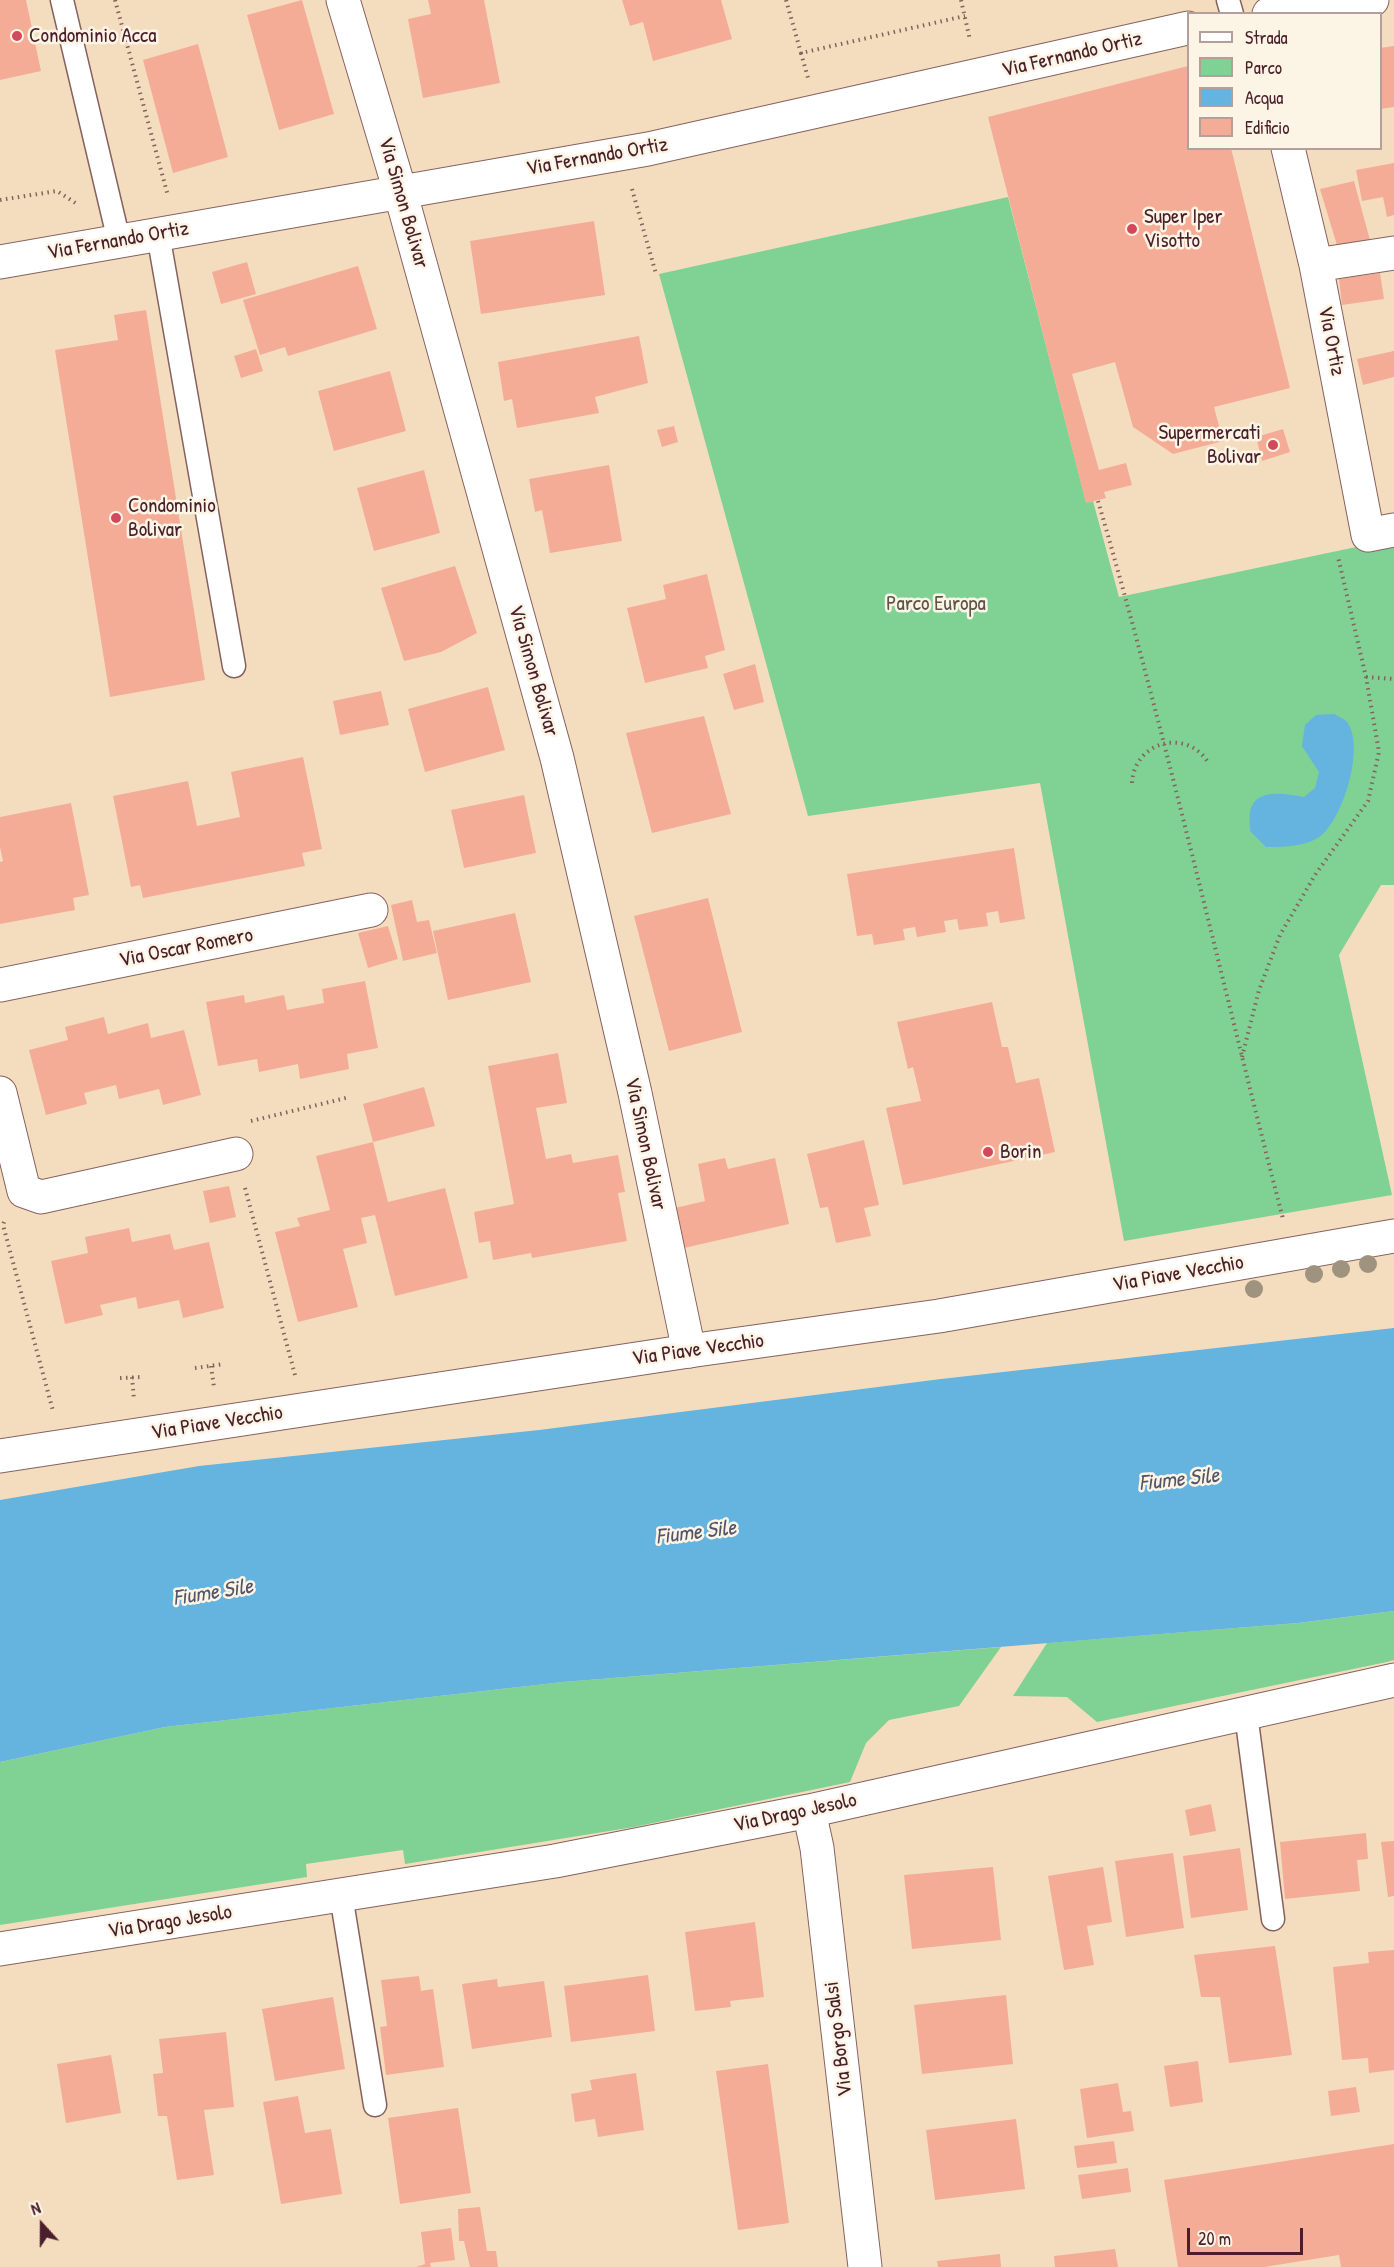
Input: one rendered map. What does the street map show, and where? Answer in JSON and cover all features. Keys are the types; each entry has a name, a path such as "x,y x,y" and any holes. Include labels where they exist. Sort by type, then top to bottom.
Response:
{"street":[{"name":"Via Simon Bolivar","path":"343,0 400,191 558,758 635,1094 689,1351"},
{"path":"1284,12 1372,0"},
{"name":"Via Fernando Ortiz","path":"0,262 648,149 1187,28"},
{"name":"Via Ortiz","path":"1288,150 1381,533"},
{"path":"1316,265 1394,253"},
{"name":"Via Oscar Romero","path":"0,985 371,910"},
{"path":"0,1093 24,1191 41,1197 236,1154"},
{"name":"Via Piave Vecchio","path":"0,1456 689,1351 939,1316 1394,1236"},
{"name":"Via Drago Jesolo","path":"0,1949 555,1861 809,1810 1394,1680"},
{"name":"Via Borgo Salsi","path":"809,1810 817,1848 865,2267"}],"lane":[{"path":"62,0 119,242"},
{"path":"167,233 234,666"},
{"path":"1246,1714 1274,1919"},
{"path":"341,1895 375,2105"}],"path":[{"path":"116,0 167,233"},
{"path":"786,0 801,53 965,16"},
{"path":"961,0 972,46"},
{"path":"628,184 634,191 656,274"},
{"path":"1098,501 1164,743 1285,1225"},
{"path":"1242,1057 1259,990 1280,935 1315,874 1368,801 1379,752 1366,677 1334,543 1381,533"},
{"path":"1366,677 1394,679"},
{"path":"1132,783 1133,771 1139,759 1149,750 1164,743 1180,742 1193,747 1209,764"},
{"path":"297,1382 227,1127 350,1097"},
{"path":"24,1191 3,1224 55,1418"},
{"path":"195,1368 224,1364"},
{"path":"211,1366 214,1394"},
{"path":"132,1377 135,1406"},
{"path":"120,1378 142,1377"}],"green space":[{"name":"Parco Europa","path":"1008,197 1086,502 1093,501 1119,597 1394,539 1394,885 1381,885 1339,955 1392,1195 1124,1241 1040,783 808,816 659,274"},
{"path":"1394,1611 1394,1660 1387,1662 1097,1722 1067,1697 1013,1696 1047,1643 1298,1623"},
{"path":"1001,1647 959,1706 889,1720 866,1743 850,1782 634,1827 405,1864 403,1850 306,1864 307,1877 0,1925 0,1762 165,1727 563,1682"}],"water":[{"path":"1334,714 1346,721 1352,732 1354,747 1349,784 1335,818 1326,831 1310,842 1291,846 1266,847 1250,831 1250,814 1253,804 1265,795 1272,794 1304,797 1315,788 1319,772 1302,746 1305,725 1316,715"},
{"name":"Fiume Sile","path":"1394,1328 1394,1611 1298,1623 563,1682 165,1727 0,1762 0,1500 199,1466 539,1430 941,1379"}],"building":[{"name":"Condominio Acca","path":"0,0 26,0 41,71 0,80"},
{"path":"302,0 334,114 279,130 247,15"},
{"path":"428,0 484,0 500,83 423,98 408,19 431,14"},
{"path":"622,0 721,0 732,39 653,61 643,22 630,26"},
{"path":"198,44 228,157 173,173 143,60"},
{"path":"1394,46 1394,107 1382,109 1382,48"},
{"path":"1187,66 1187,150 1231,150 1290,388 1214,407 1223,441 1173,454 1133,427 1115,362 1072,374 1099,470 1126,463 1132,485 1104,492 1106,498 1086,503 988,117"},
{"path":"1394,163 1394,215 1387,217 1383,197 1362,201 1356,170"},
{"path":"1354,181 1371,244 1339,252 1320,189"},
{"path":"594,221 605,295 481,314 470,241"},
{"path":"247,262 256,294 221,304 212,272"},
{"path":"358,266 377,329 288,356 285,347 260,355 243,300"},
{"path":"1380,273 1384,299 1342,305 1339,279"},
{"name":"Condominio Bolivar","path":"146,310 205,680 110,697 55,350 118,340 114,315"},
{"path":"639,336 648,383 595,397 599,413 517,428 512,399 504,401 498,362"},
{"path":"256,349 263,371 241,378 234,356"},
{"path":"1394,351 1394,377 1363,385 1357,359"},
{"path":"390,371 406,431 334,451 318,391"},
{"path":"674,426 678,442 662,447 657,430"},
{"name":"Supermercati Bolivar","path":"1283,429 1290,452 1262,461 1256,437"},
{"path":"609,465 622,541 550,553 542,510 535,512 529,479"},
{"path":"424,470 440,533 374,551 357,488"},
{"path":"455,566 477,633 441,652 404,661 381,588"},
{"path":"707,574 725,650 705,656 708,668 645,683 627,608 666,599 663,585"},
{"path":"755,664 764,702 734,710 723,674"},
{"path":"488,687 505,750 425,772 408,709"},
{"path":"381,691 389,725 340,735 333,701"},
{"path":"704,716 731,814 652,833 626,733"},
{"path":"303,757 322,849 302,853 305,866 143,898 140,885 131,887 113,796 188,781 197,826 240,817 231,772"},
{"path":"524,795 536,853 464,868 451,810"},
{"path":"71,803 89,895 73,898 75,910 0,924 0,862 3,861 0,847 0,817"},
{"path":"1014,848 1025,919 1000,923 998,911 986,913 988,926 959,930 957,919 944,921 946,932 917,937 915,927 903,929 905,940 874,945 872,934 857,936 847,874"},
{"path":"708,898 742,1032 669,1051 634,916"},
{"path":"412,900 417,922 429,920 437,953 403,961 391,905"},
{"path":"515,913 531,982 448,1000 433,931"},
{"path":"388,926 398,959 368,968 358,933"},
{"path":"365,981 378,1048 347,1054 349,1069 300,1079 298,1064 259,1072 257,1059 218,1066 206,1002 244,995 245,1003 284,995 287,1010 324,1003 322,989"},
{"path":"992,1002 1002,1047 1008,1047 1016,1083 1039,1078 1055,1152 903,1185 886,1108 921,1101 913,1067 908,1069 897,1022"},
{"path":"104,1017 108,1034 148,1023 151,1038 184,1030 201,1095 163,1105 159,1089 119,1099 116,1085 84,1093 87,1104 46,1115 29,1050 68,1040 65,1027"},
{"path":"558,1053 567,1103 536,1108 546,1159 571,1154 573,1163 618,1155 625,1192 618,1193 627,1241 532,1258 531,1253 493,1260 490,1241 479,1243 474,1212 514,1204 488,1066"},
{"path":"424,1087 435,1126 373,1142 363,1104"},
{"path":"864,1140 879,1205 864,1208 871,1236 836,1243 828,1207 820,1208 807,1154"},
{"path":"373,1142 388,1202 445,1188 468,1278 395,1296 375,1215 361,1218 367,1243 343,1249 358,1307 298,1322 275,1232 300,1226 297,1218 330,1210 316,1156"},
{"path":"725,1158 728,1169 775,1158 789,1224 684,1248 675,1208 705,1201 698,1164"},
{"path":"229,1186 236,1217 210,1223 203,1191"},
{"path":"129,1228 132,1242 170,1234 174,1250 209,1242 224,1308 183,1318 179,1300 138,1309 136,1297 100,1305 103,1315 65,1324 51,1261 88,1253 85,1237"},
{"path":"1211,1804 1216,1831 1190,1836 1185,1810"},
{"path":"1366,1833 1368,1859 1357,1860 1360,1891 1285,1899 1280,1842"},
{"path":"1394,1841 1394,1896 1388,1897 1381,1842"},
{"path":"1240,1848 1248,1910 1191,1918 1183,1856"},
{"path":"1173,1853 1184,1928 1126,1937 1115,1861"},
{"path":"993,1867 1001,1940 912,1949 904,1875"},
{"path":"1103,1867 1112,1922 1087,1926 1094,1965 1064,1970 1048,1876"},
{"path":"755,1922 764,1997 730,2001 731,2007 695,2011 685,1932"},
{"path":"1275,1946 1292,2055 1229,2063 1220,1997 1201,1997 1194,1955"},
{"path":"1394,1950 1394,2070 1369,2073 1368,2058 1342,2060 1333,1967 1369,1963 1368,1952"},
{"path":"648,1975 655,2031 571,2042 564,1986"},
{"path":"419,1976 421,1991 433,1989 444,2067 386,2075 380,2027 387,2026 381,1980"},
{"path":"497,1979 498,1987 544,1981 552,2037 472,2049 462,1984"},
{"path":"1006,1995 1013,2064 922,2074 914,2005"},
{"path":"333,1997 345,2069 275,2081 262,2009"},
{"path":"226,2032 234,2107 204,2110 214,2175 177,2180 167,2116 158,2116 153,2074 163,2073 159,2039"},
{"path":"111,2055 121,2113 66,2123 57,2064"},
{"path":"1198,2061 1203,2102 1170,2107 1164,2066"},
{"path":"768,2064 789,2223 738,2230 716,2071"},
{"path":"636,2073 644,2130 598,2137 595,2119 575,2122 571,2094 592,2090 590,2080"},
{"path":"1118,2083 1123,2112 1131,2111 1134,2131 1087,2138 1080,2089"},
{"path":"1356,2087 1360,2112 1331,2116 1328,2091"},
{"path":"298,2096 305,2133 331,2129 342,2194 281,2204 263,2102"},
{"path":"458,2108 471,2193 400,2204 388,2118"},
{"path":"1016,2119 1025,2189 935,2200 926,2130"},
{"path":"1114,2141 1117,2163 1077,2168 1074,2146"},
{"path":"1394,2144 1394,2267 1341,2267 1339,2255 1264,2267 1178,2267 1164,2180"},
{"path":"1128,2168 1131,2192 1082,2199 1078,2175"},
{"path":"480,2207 487,2251 496,2251 498,2267 470,2267 464,2241 459,2241 458,2209"},
{"path":"451,2228 455,2260 430,2263 431,2267 416,2267 425,2264 421,2232"},
{"path":"1115,2249 1118,2267 1055,2267 1054,2256"},
{"path":"1000,2254 1001,2267 938,2267 937,2261"}],"place":[{"name":"Condominio Acca","path":"17,36"},
{"name":"Super Iper Visotto","path":"1132,229"},
{"name":"Supermercati Bolivar","path":"1273,445"},
{"name":"Condominio Bolivar","path":"116,518"},
{"name":"Borin","path":"988,1152"}]}
